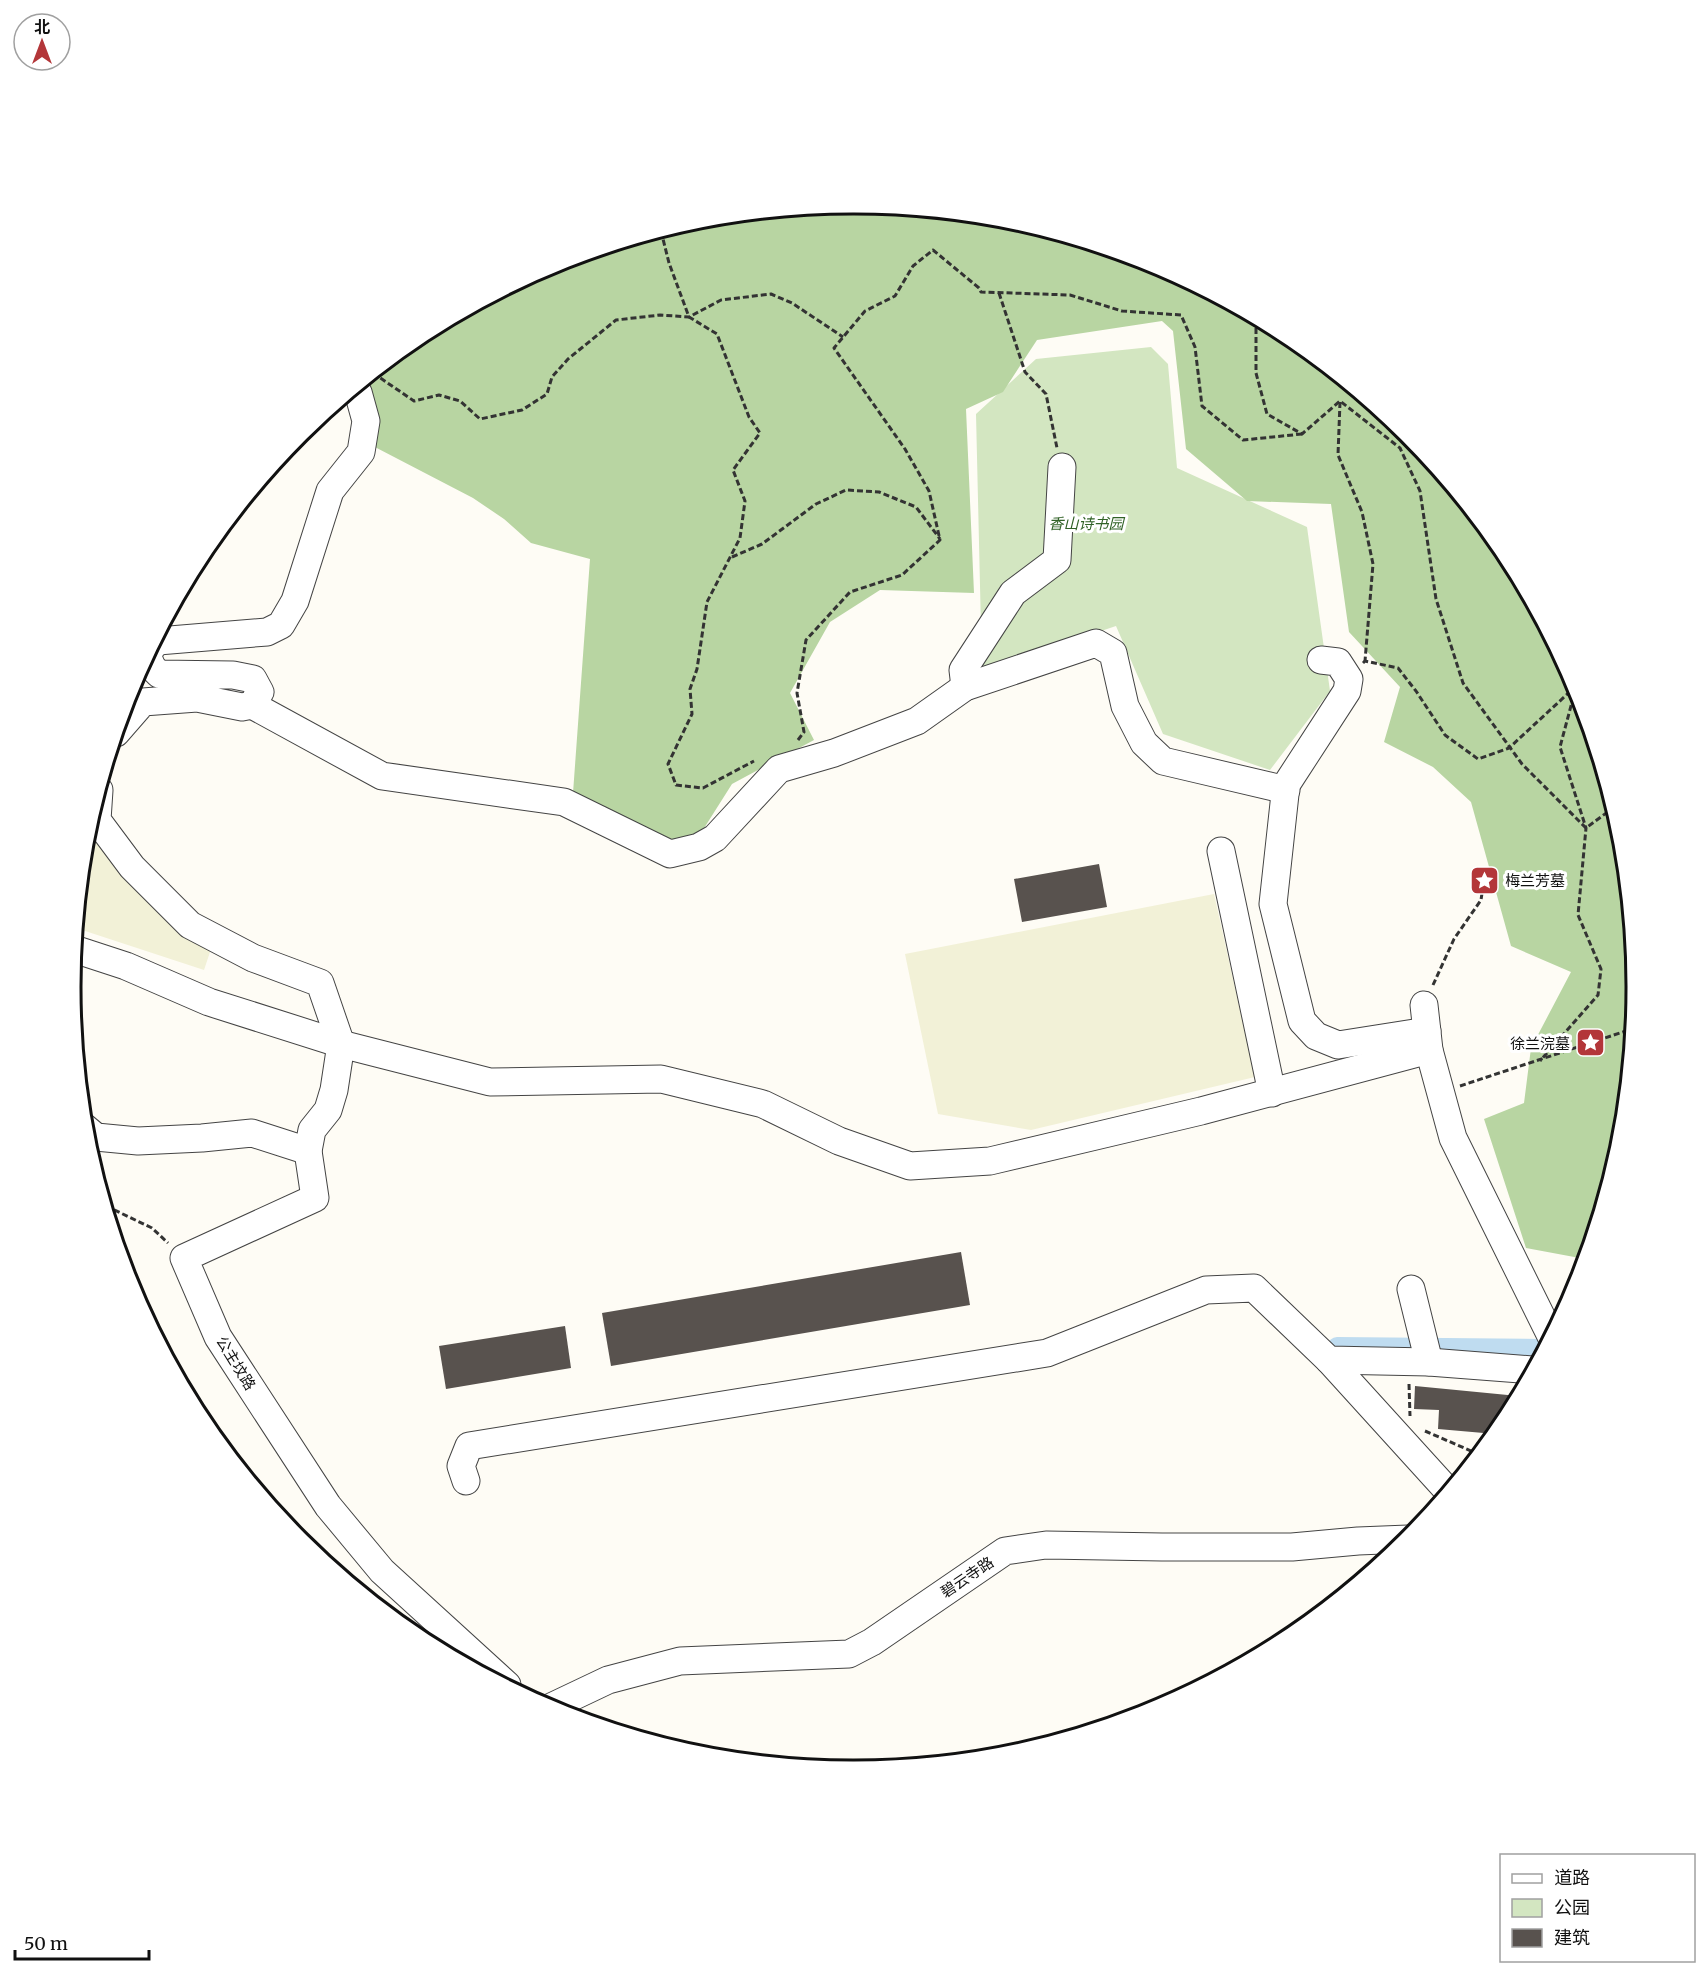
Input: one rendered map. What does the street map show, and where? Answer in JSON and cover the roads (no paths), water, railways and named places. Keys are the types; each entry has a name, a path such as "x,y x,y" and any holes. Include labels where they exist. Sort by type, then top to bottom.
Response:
{"street":[{"path":"163,641 267,632 281,625 295,601 330,491 361,452 366,421 359,394"},
{"path":"965,687 963,670 1012,593 1057,560 1062,467"},
{"path":"130,716 143,702 197,698 242,707 252,705 382,776 564,802 670,854 699,847 715,838 779,769 834,753 917,721 965,687 1096,643 1113,653 1125,706 1144,743 1163,761 1286,790"},
{"path":"1321,660 1338,662 1357,670 1347,691 1286,785 1273,904 1302,1021 1316,1036 1338,1045 1427,1029"},
{"path":"152,666 159,674 232,675 253,679 260,692 252,705"},
{"path":"96,1137 138,1141 252,1133 308,1151 312,1130 328,1110 334,1090 340,1044 320,983 253,958 190,925 132,867 99,823"},
{"path":"1221,851 1272,1093"},
{"path":"82,952 126,966 209,1002 340,1044 490,1082 661,1079 763,1104 839,1141 910,1166 990,1161 1272,1093 1427,1029"},
{"path":"1427,1029 1453,1138 1547,1328"},
{"name":"公主坟路","path":"308,1151 315,1198 184,1258 218,1337 328,1506 382,1571 487,1667"},
{"path":"466,1481 461,1466 469,1446 1047,1353 1206,1290 1251,1278 1443,1485"},
{"path":"1411,1289 1426,1351"},
{"path":"1329,1360 1426,1351 1525,1369"},
{"name":"碧云寺路","path":"561,1702 608,1680 680,1661 849,1654 872,1642 1005,1551 1046,1545 1292,1547 1358,1540 1393,1539"}],"waterway":[{"path":"1337,1346 1536,1348"}],"place":[{"name":"梅兰芳墓","path":"1484,880"},
{"name":"徐兰浣墓","path":"1591,1043"}],"park label":[{"name":"香山诗书园","path":"1086,523"}]}
